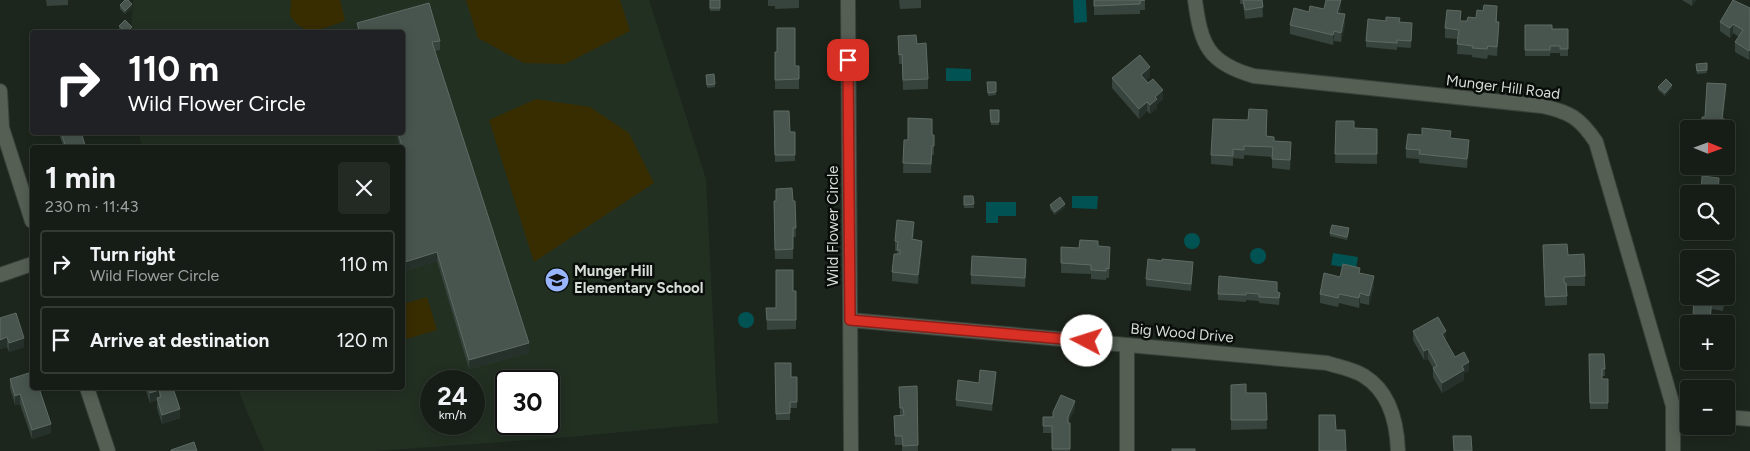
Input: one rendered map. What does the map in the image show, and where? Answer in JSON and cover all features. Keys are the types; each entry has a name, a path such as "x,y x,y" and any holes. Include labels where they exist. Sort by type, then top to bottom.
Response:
{"street":[{"name":"Wild Flower Circle","path":"848,0 851,451"},
{"name":"Munger Hill Road","path":"1195,0 1200,31 1205,45 1212,55 1226,66 1239,72 1254,76 1542,106 1562,110 1578,118 1596,142 1599,150 1673,406 1673,451"},
{"path":"0,91 2,128 30,215"},
{"path":"0,275 30,265"},
{"name":"Big Wood Drive","path":"850,320 1327,363 1346,368 1364,376 1379,389 1388,402 1395,418 1398,451"},
{"path":"1127,344 1127,451"},
{"path":"88,390 108,451"},
{"path":"1673,406 1680,411"},
{"path":"1735,418 1750,419"}],"shaded area":[{"name":"Munger Hill Elementary School","path":"133,0 649,0 706,179 718,423 558,438 374,451 264,451 238,390 405,390 405,145 142,145 139,135 405,135 405,30 131,30"},
{"path":"291,0 340,0 345,20 320,29 307,30 295,22 290,15"},
{"path":"466,0 620,0 630,31 565,64 524,63 478,38"},
{"path":"536,99 590,107 629,133 654,183 534,262 489,120"},
{"path":"427,297 437,330 405,339 405,303"}],"water":[{"path":"1073,0 1086,0 1087,22 1074,23"},
{"path":"946,68 971,69 971,81 946,81"},
{"path":"1072,196 1098,196 1097,209 1072,208"},
{"path":"986,202 1016,202 1016,216 998,216 998,223 986,223"},
{"path":"1189,233 1195,233 1200,238 1198,247 1189,249 1184,244 1184,238"},
{"path":"1255,248 1261,248 1266,253 1264,262 1255,264 1250,259 1250,253"},
{"path":"1333,253 1358,257 1356,269 1331,265"},
{"path":"743,312 749,312 754,317 752,326 743,328 738,323 738,317"}],"building":[{"path":"125,0 132,4 125,11 120,5"},
{"path":"710,0 720,0 720,8 710,8"},
{"path":"1094,0 1145,0 1140,1 1140,4 1094,6"},
{"path":"1243,0 1262,0 1263,7 1245,10"},
{"path":"1326,0 1341,0 1337,13 1345,14 1341,33 1334,31 1333,35 1290,25 1294,8 1309,12 1310,6 1324,9"},
{"path":"1733,0 1750,8 1749,51 1735,42 1743,30 1733,24 1730,28 1720,22"},
{"path":"429,3 440,41 432,42 529,343 469,360 437,252 405,262 406,161 405,145 402,145 399,135 405,135 405,30 359,30 357,23"},
{"path":"1484,5 1497,6 1496,22 1499,22 1497,47 1488,46 1487,49 1472,48 1473,46 1457,44 1459,30 1445,28 1447,10 1461,11 1460,21 1467,21 1468,17 1476,18 1477,10 1483,11"},
{"path":"1386,17 1400,18 1399,22 1412,23 1411,41 1397,40 1397,43 1366,41 1368,19 1386,21"},
{"path":"125,20 132,27 129,30 124,30 119,26"},
{"path":"1525,25 1552,25 1552,29 1568,29 1568,49 1560,49 1560,46 1550,46 1550,50 1525,50"},
{"path":"777,28 795,28 795,66 799,66 799,79 775,80"},
{"path":"916,35 917,44 926,43 928,79 903,80 902,54 899,55 898,36"},
{"path":"1140,55 1150,67 1141,75 1148,83 1153,79 1163,90 1150,105 1147,102 1139,109 1112,78"},
{"path":"1707,63 1707,70 1697,71 1696,64"},
{"path":"714,74 715,84 707,85 706,75"},
{"path":"1666,79 1672,85 1665,93 1658,87"},
{"path":"987,82 996,82 996,92 988,93"},
{"path":"1707,83 1726,84 1722,119 1725,120 1702,120 1702,117 1705,117"},
{"path":"1249,109 1267,110 1266,136 1274,137 1274,141 1291,142 1290,160 1272,159 1273,147 1244,146 1244,150 1233,149 1233,156 1211,155 1213,119 1248,120"},
{"path":"990,110 999,110 999,122 991,122"},
{"path":"774,111 789,111 790,132 795,132 795,155 775,155"},
{"path":"908,118 932,119 934,146 932,146 931,164 903,163 904,140 908,140"},
{"path":"1336,121 1354,121 1354,128 1377,129 1377,154 1335,154"},
{"path":"1422,128 1451,131 1450,138 1469,140 1467,159 1419,154 1420,150 1406,149 1408,134 1422,135"},
{"path":"62,135 82,135 85,145 65,145"},
{"path":"1702,176 1719,178 1719,185 1702,185"},
{"path":"792,188 793,201 795,201 796,228 793,228 793,249 775,250 774,201 776,201 776,189"},
{"path":"964,196 973,196 974,204 964,205"},
{"path":"1060,197 1065,204 1055,212 1050,205"},
{"path":"897,220 914,222 912,239 922,241 918,275 892,272 894,254 900,254 900,250 897,250 898,242 895,241"},
{"path":"1332,225 1349,228 1347,237 1330,233"},
{"path":"1080,240 1098,241 1098,246 1110,247 1109,269 1106,268 1106,271 1091,270 1091,265 1061,263 1061,247 1079,248"},
{"path":"1567,244 1568,255 1584,254 1585,276 1564,277 1567,296 1545,297 1543,245"},
{"path":"972,256 1026,259 1025,278 971,275"},
{"path":"1148,259 1193,262 1191,284 1146,279"},
{"path":"1343,264 1360,268 1359,273 1374,276 1369,296 1360,293 1359,298 1339,294 1338,298 1320,294 1324,273 1340,277"},
{"path":"776,270 793,270 793,291 796,291 796,320 767,320 766,308 776,308"},
{"path":"1219,276 1277,282 1277,292 1280,293 1279,298 1259,297 1259,294 1246,293 1246,295 1218,294"},
{"path":"1694,305 1711,305 1710,315 1693,315"},
{"path":"16,313 24,338 9,343 7,337 0,340 0,318"},
{"path":"1438,317 1446,331 1442,334 1455,357 1464,352 1469,362 1462,366 1464,370 1442,383 1433,368 1437,366 1428,349 1424,351 1413,331"},
{"path":"1589,354 1604,354 1605,369 1602,369 1602,379 1608,379 1608,403 1590,403"},
{"path":"775,363 791,363 791,377 797,377 797,402 790,402 790,413 776,414"},
{"path":"980,370 996,372 992,404 956,400 958,380 979,383"},
{"path":"30,373 30,390 40,390 51,424 32,430 20,394 15,396 10,379"},
{"path":"1246,384 1246,393 1266,393 1267,420 1231,420 1231,385"},
{"path":"917,386 918,445 903,446 902,436 895,436 894,416 904,415 903,408 900,408 899,387"},
{"path":"159,390 174,390 180,409 162,415 157,398 161,397"},
{"path":"1061,395 1075,401 1068,417 1068,423 1070,423 1070,449 1052,449 1052,426 1043,426 1043,417 1053,417 1053,412"},
{"path":"1319,415 1335,415 1336,430 1345,430 1346,451 1319,451"},
{"path":"1453,436 1471,436 1472,451 1454,451"},
{"path":"194,442 197,451 171,451 171,450"},
{"path":"1172,449 1195,449 1195,451 1172,451"}],"place":[{"name":"Munger Hill Elementary School","path":"557,280"}],"route":[{"path":"848,60 850,320 1087,341"}]}
